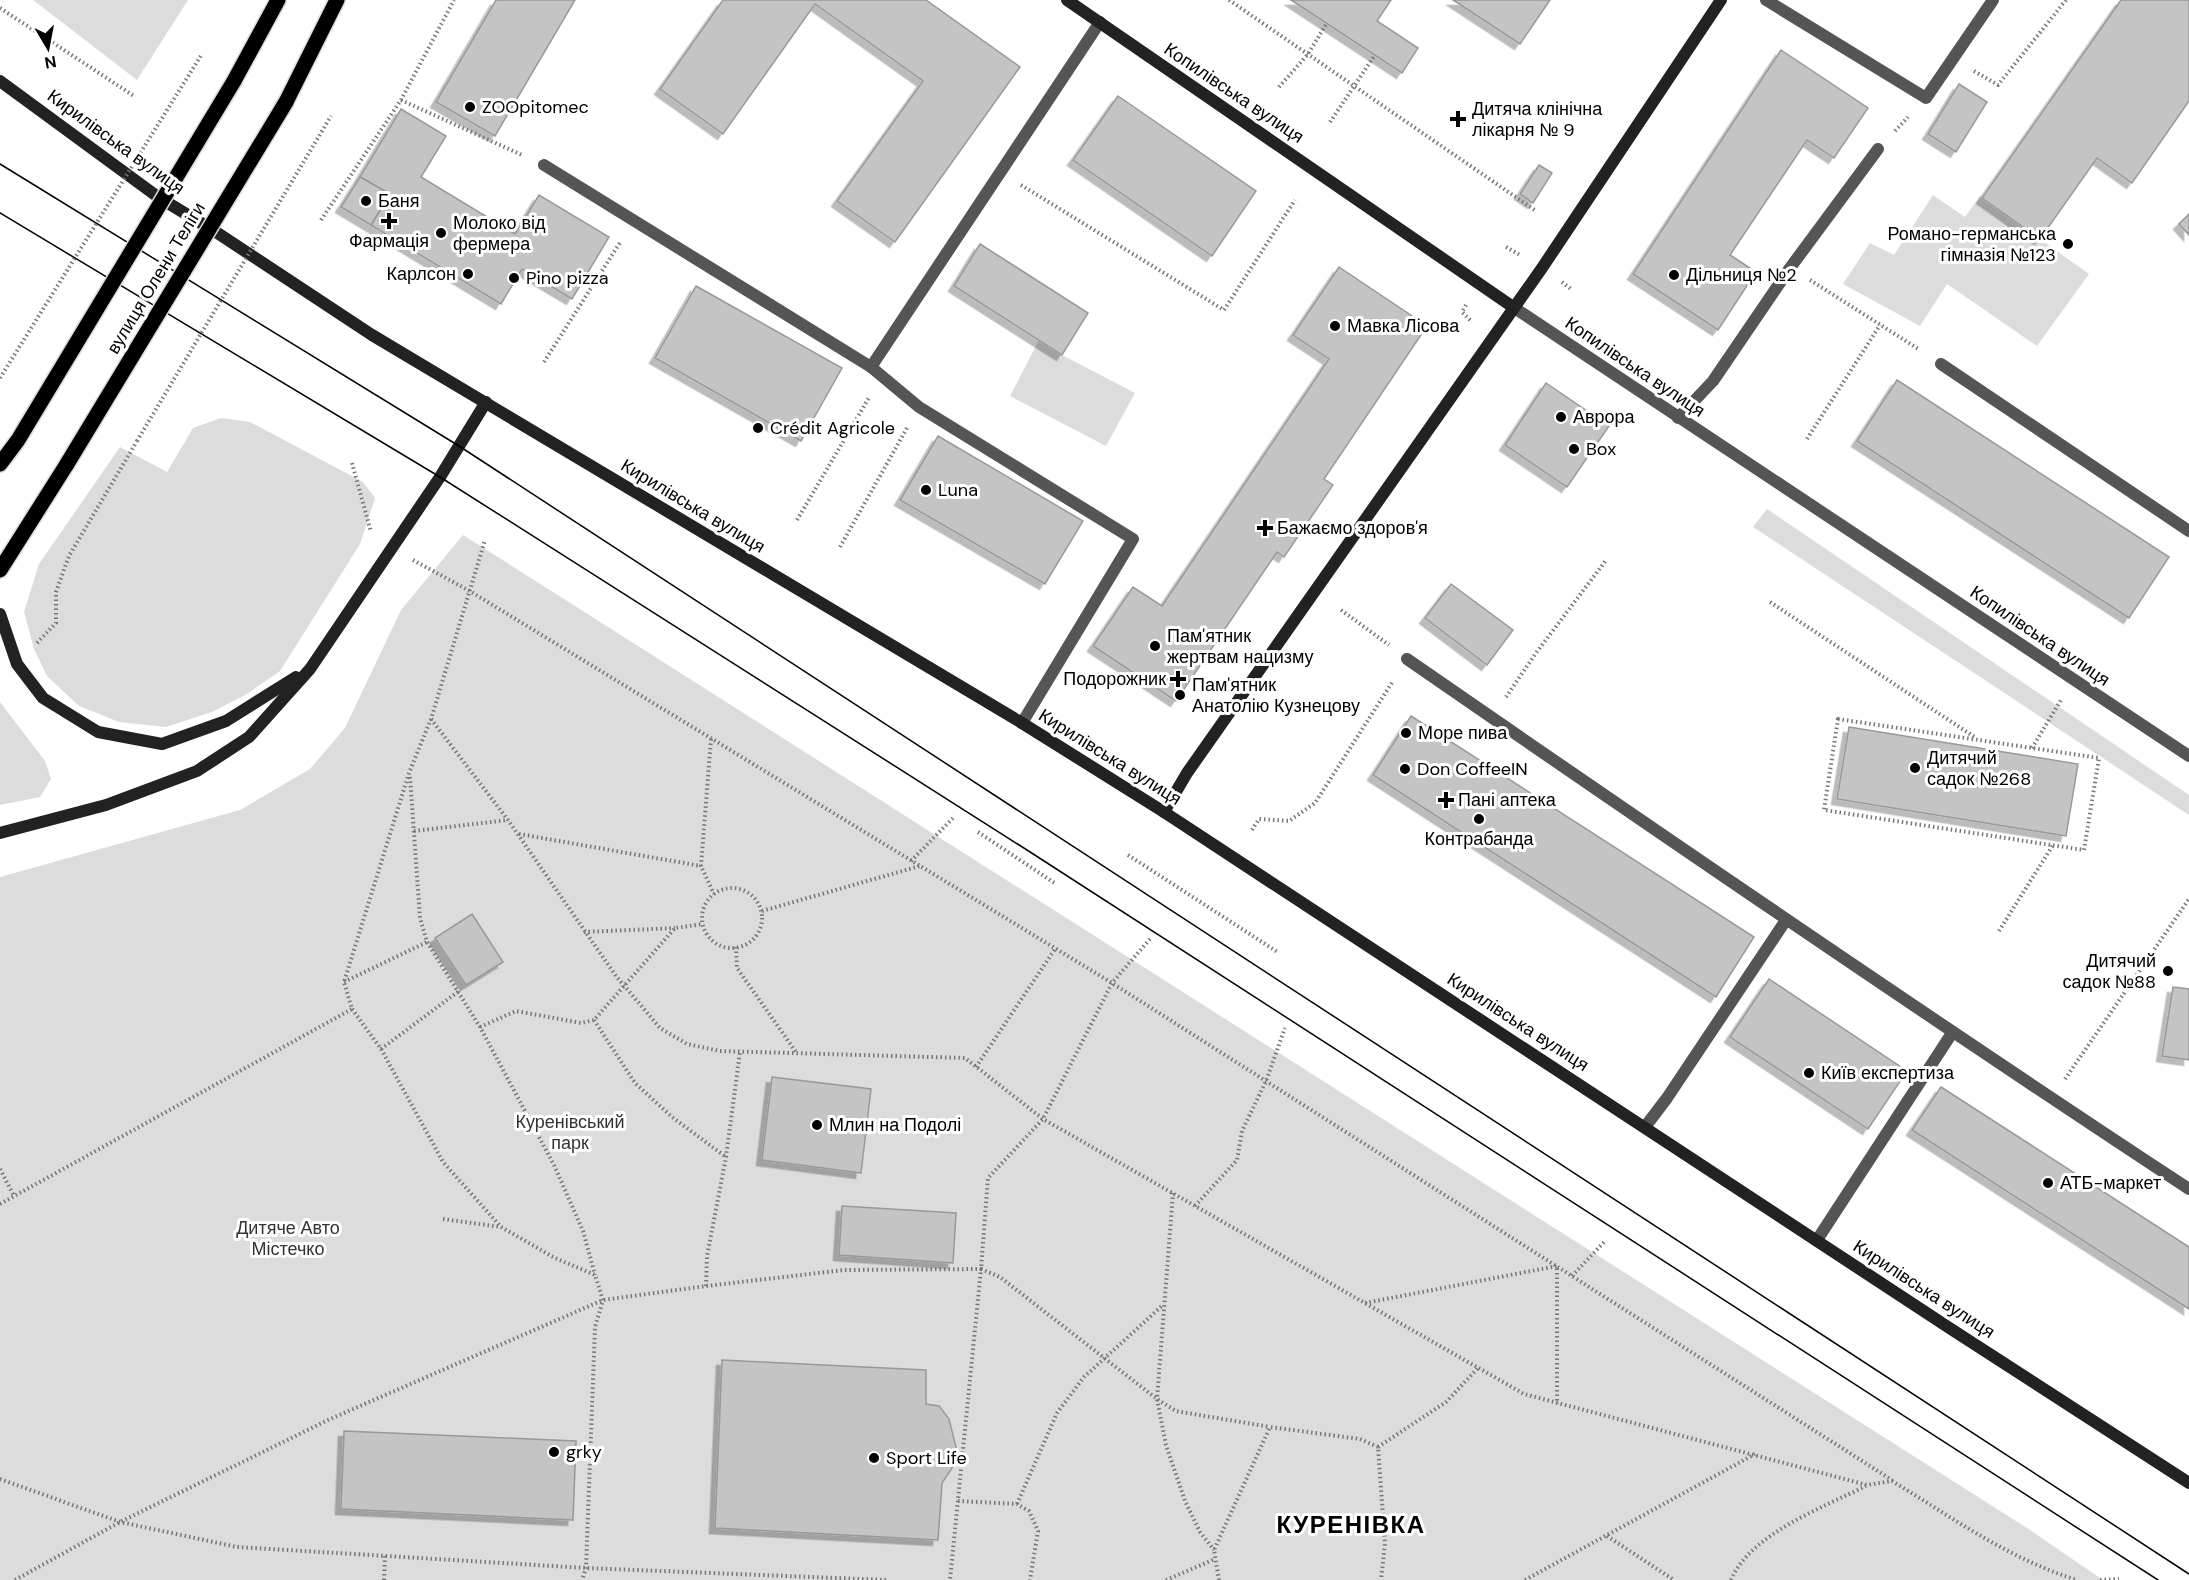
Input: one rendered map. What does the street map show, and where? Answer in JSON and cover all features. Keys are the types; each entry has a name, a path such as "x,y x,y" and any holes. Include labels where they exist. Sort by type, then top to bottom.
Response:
{"main road":[{"name":"вулиця Олени Теліги","path":"0,464 18,440 234,81 278,0"},
{"name":"вулиця Олени Теліги","path":"1,572 285,102 337,0"},
{"name":"Копилівська вулиця","path":"1067,0 1513,307"},
{"path":"1164,812 1186,773 1542,268 1721,0"},
{"name":"Кирилівська вулиця","path":"0,81 158,196 372,335 1022,723 1164,812 1950,1329 2189,1483"},
{"path":"0,833 106,805 197,771 249,737 310,669 440,477 486,402"},
{"path":"0,615 17,664 43,698 98,732 162,744 226,721 310,669"}],"street":[{"path":"1766,0 1926,98 1993,0"},
{"path":"871,367 1100,22"},
{"path":"1678,418 1713,381 1790,268 1878,149"},
{"path":"544,165 871,367 919,407 1134,539 1022,723"},
{"name":"Копилівська вулиця","path":"1513,307 2189,756"},
{"path":"1941,364 2189,531"},
{"path":"1407,658 1785,920 2189,1189"},
{"path":"1645,1127 1667,1098 1785,920"},
{"path":"1817,1240 1952,1033"}],"path":[{"path":"321,220 401,100 454,0"},
{"path":"1229,0 1536,211"},
{"path":"1953,58 1998,85 2066,0"},
{"path":"0,8 134,96"},
{"path":"1279,87 1308,54 1327,23"},
{"path":"0,378 202,54"},
{"path":"1330,122 1374,55"},
{"path":"1878,149 1926,98"},
{"path":"401,100 544,165"},
{"path":"17,664 56,623 56,592 69,556 331,116"},
{"path":"1000,171 1224,310 1295,201"},
{"path":"544,362 634,220"},
{"path":"1790,268 1941,364"},
{"path":"1807,439 1880,325"},
{"path":"797,520 882,376"},
{"path":"840,547 919,407"},
{"path":"351,463 373,537 468,590 1112,983 2004,1551 2044,1570 2077,1580"},
{"path":"485,540 468,590 431,719 409,773 344,982 352,1009 381,1049 443,1162 501,1227 555,1258 595,1275"},
{"path":"1523,672 1607,560"},
{"path":"1770,602 1979,740"},
{"path":"1252,830 1259,819 1288,821 1315,803 1407,658 1341,609"},
{"path":"2032,748 2062,700"},
{"path":"431,719 508,820 584,932 625,986 660,1028 687,1044 720,1051 965,1058 1043,1119 1524,1394 1867,1485"},
{"path":"1838,719 2032,748 2099,758 2084,850 1824,810 1838,719"},
{"path":"711,738 701,866 714,894"},
{"path":"409,773 420,918 427,942 480,1027 554,1165 583,1230 603,1300 596,1326 586,1568 582,1580"},
{"path":"911,861 954,817"},
{"path":"414,831 508,820"},
{"path":"978,832 1056,884"},
{"path":"518,834 701,866"},
{"path":"1999,931 2053,845"},
{"path":"1128,855 1279,953"},
{"path":"762,911 921,866"},
{"path":"733,888 743,890 758,902 762,911 762,921 754,938 746,944 726,947 717,944 710,937 704,924 703,910 707,901 714,894 733,888"},
{"path":"2051,1098 2189,899"},
{"path":"584,932 675,928 704,924"},
{"path":"480,1027 516,1011 581,1023 594,1020 675,928"},
{"path":"950,1580 988,1178 1043,1119 1112,983 1150,939"},
{"path":"344,982 427,942"},
{"path":"736,947 737,968 796,1053"},
{"path":"976,1067 1055,948"},
{"path":"381,1049 459,991"},
{"path":"0,1204 352,1009"},
{"path":"594,1020 635,1083 672,1117 726,1157"},
{"path":"1195,1206 1237,1160 1242,1131 1266,1081 1285,1028"},
{"path":"706,1286 707,1256 726,1157 740,1052"},
{"path":"0,1169 14,1196"},
{"path":"1173,1193 1157,1399 1166,1445 1185,1500 1200,1532 1214,1550"},
{"path":"443,1219 501,1227"},
{"path":"1572,1276 1606,1240"},
{"path":"1365,1303 1557,1266"},
{"path":"1557,1266 1557,1404"},
{"path":"15,1580 120,1522 328,1420 603,1300 844,1270 981,1269 1000,1277 1157,1399 1176,1411 1269,1427 1360,1439 1378,1448"},
{"path":"1017,1504 1058,1413 1084,1377 1164,1304"},
{"path":"1378,1448 1446,1402 1478,1368"},
{"path":"1219,1580 1214,1550 1269,1427"},
{"path":"1378,1448 1385,1544 1381,1580"},
{"path":"1525,1580 1755,1454"},
{"path":"0,1479 120,1522 237,1547 586,1568 887,1580"},
{"path":"1731,1580 1735,1571 1753,1550 1782,1528 1867,1485 1892,1481"},
{"path":"958,1501 1017,1504 1029,1512 1038,1532 1030,1580"},
{"path":"1607,1536 1674,1580"},
{"path":"384,1580 385,1556"},
{"path":"1166,1580 1215,1559"},
{"path":"730,1574 730,1580"},
{"path":"2100,1580 2119,1579"}],"green space":[{"path":"33,0 188,0 137,80"},
{"path":"1933,195 1965,217 1980,196 2089,274 2037,346 1947,284 1920,326 1843,284 1870,243 1894,255"},
{"path":"1039,340 1062,355 1135,393 1106,446 1010,396"},
{"path":"221,418 250,422 363,482 375,498 360,544 280,671 247,694 212,712 166,727 119,722 79,706 47,676 34,649 24,612 39,564 120,447 167,472 193,428"},
{"path":"1767,509 2189,795 2189,815 1753,527"},
{"name":"Куренівський парк","path":"463,535 2027,1528 2103,1580 0,1580 0,877 240,810 310,769 345,728 401,610"},
{"path":"0,702 45,761 51,779 40,797 0,805"}],"building":[{"path":"496,0 575,0 495,136 436,102"},
{"path":"723,0 926,0 1020,67 895,242 837,201 923,81 815,4 723,134 660,89"},
{"path":"1291,0 1391,0 1377,21 1418,48 1402,73"},
{"path":"1453,0 1550,0 1520,44"},
{"path":"2121,0 2189,0 2189,101 2132,183 2097,158 2040,239 1982,198"},
{"path":"1781,50 1868,108 1834,158 1807,140 1730,255 1756,272 1718,330 1633,274"},
{"path":"1959,84 1987,102 1956,152 1928,134"},
{"path":"1118,96 1256,191 1212,256 1073,160"},
{"path":"401,109 446,136 421,177 515,234 539,195 609,237 572,299 522,269 501,304 371,225 390,194 360,177"},
{"path":"1539,165 1552,173 1533,203 1520,194"},
{"name":"Баня","path":"360,177 390,194 371,225 341,207"},
{"path":"2189,214 2189,235 2179,224"},
{"path":"980,244 1088,313 1062,355 954,286"},
{"path":"1339,267 1427,326 1324,479 1333,485 1284,557 1277,552 1176,701 1093,646 1133,587 1162,606 1329,359 1293,335"},
{"path":"696,286 842,368 801,441 655,358"},
{"path":"1897,380 2169,557 2129,618 1857,441"},
{"path":"1546,383 1609,426 1567,487 1505,445"},
{"path":"938,436 1083,521 1045,584 900,500"},
{"path":"1451,584 1513,630 1487,665 1425,618"},
{"path":"1411,716 1754,937 1716,997 1373,775"},
{"path":"1849,727 2078,764 2066,836 1837,799"},
{"path":"472,914 503,962 466,985 435,938"},
{"path":"1769,979 1907,1071 1868,1129 1730,1037"},
{"path":"2173,987 2189,989 2189,1060 2162,1056"},
{"name":"Млин на Подолі","path":"772,1077 871,1089 861,1173 762,1160"},
{"path":"1941,1087 2189,1247 2189,1309 1912,1130"},
{"path":"842,1206 956,1213 953,1263 839,1255"},
{"path":"722,1360 926,1370 926,1404 939,1406 949,1419 956,1447 954,1465 942,1483 938,1540 715,1528"},
{"path":"344,1431 576,1441 573,1520 341,1509"}],"tram line":[{"path":"0,164 459,446 2189,1574"},
{"path":"0,213 440,477 1027,850 2158,1580"}],"place":[{"name":"ZOOpitomec","path":"470,107"},
{"name":"Дитяча клінічна лікарня № 9","path":"1458,119"},
{"name":"Баня","path":"366,201"},
{"name":"Фармація","path":"389,221"},
{"name":"Молоко від фермера","path":"441,233"},
{"name":"Романо-германська гімназія №123","path":"2068,244"},
{"name":"Карлсон","path":"468,274"},
{"name":"Дільниця №2","path":"1674,275"},
{"name":"Pino pizza","path":"514,278"},
{"name":"Мавка Лісова","path":"1335,326"},
{"name":"Аврора","path":"1561,417"},
{"name":"Crédit Agricole","path":"758,428"},
{"name":"Box","path":"1574,449"},
{"name":"Luna","path":"926,490"},
{"name":"Бажаємо здоров'я","path":"1265,528"},
{"name":"Пам'ятник жертвам нацизму","path":"1155,646"},
{"name":"Подорожник","path":"1178,679"},
{"name":"Пам'ятник Анатолію Кузнецову","path":"1180,695"},
{"name":"Море пива","path":"1406,733"},
{"name":"Дитячий садок №268","path":"1915,768"},
{"name":"Don CoffeeIN","path":"1405,769"},
{"name":"Пані аптека","path":"1446,800"},
{"name":"Контрабанда","path":"1479,819"},
{"name":"Дитячий садок №88","path":"2168,971"},
{"name":"Київ експертиза","path":"1809,1073"},
{"name":"Млин на Подолі","path":"817,1125"},
{"name":"АТБ-маркет","path":"2048,1183"},
{"name":"grky","path":"554,1452"},
{"name":"Sport Life","path":"874,1458"}],"district":[{"name":"КУРЕНІВКА","path":"1351,1524"}],"park label":[{"name":"Дитяче Авто Містечко","path":"288,1238"}]}
